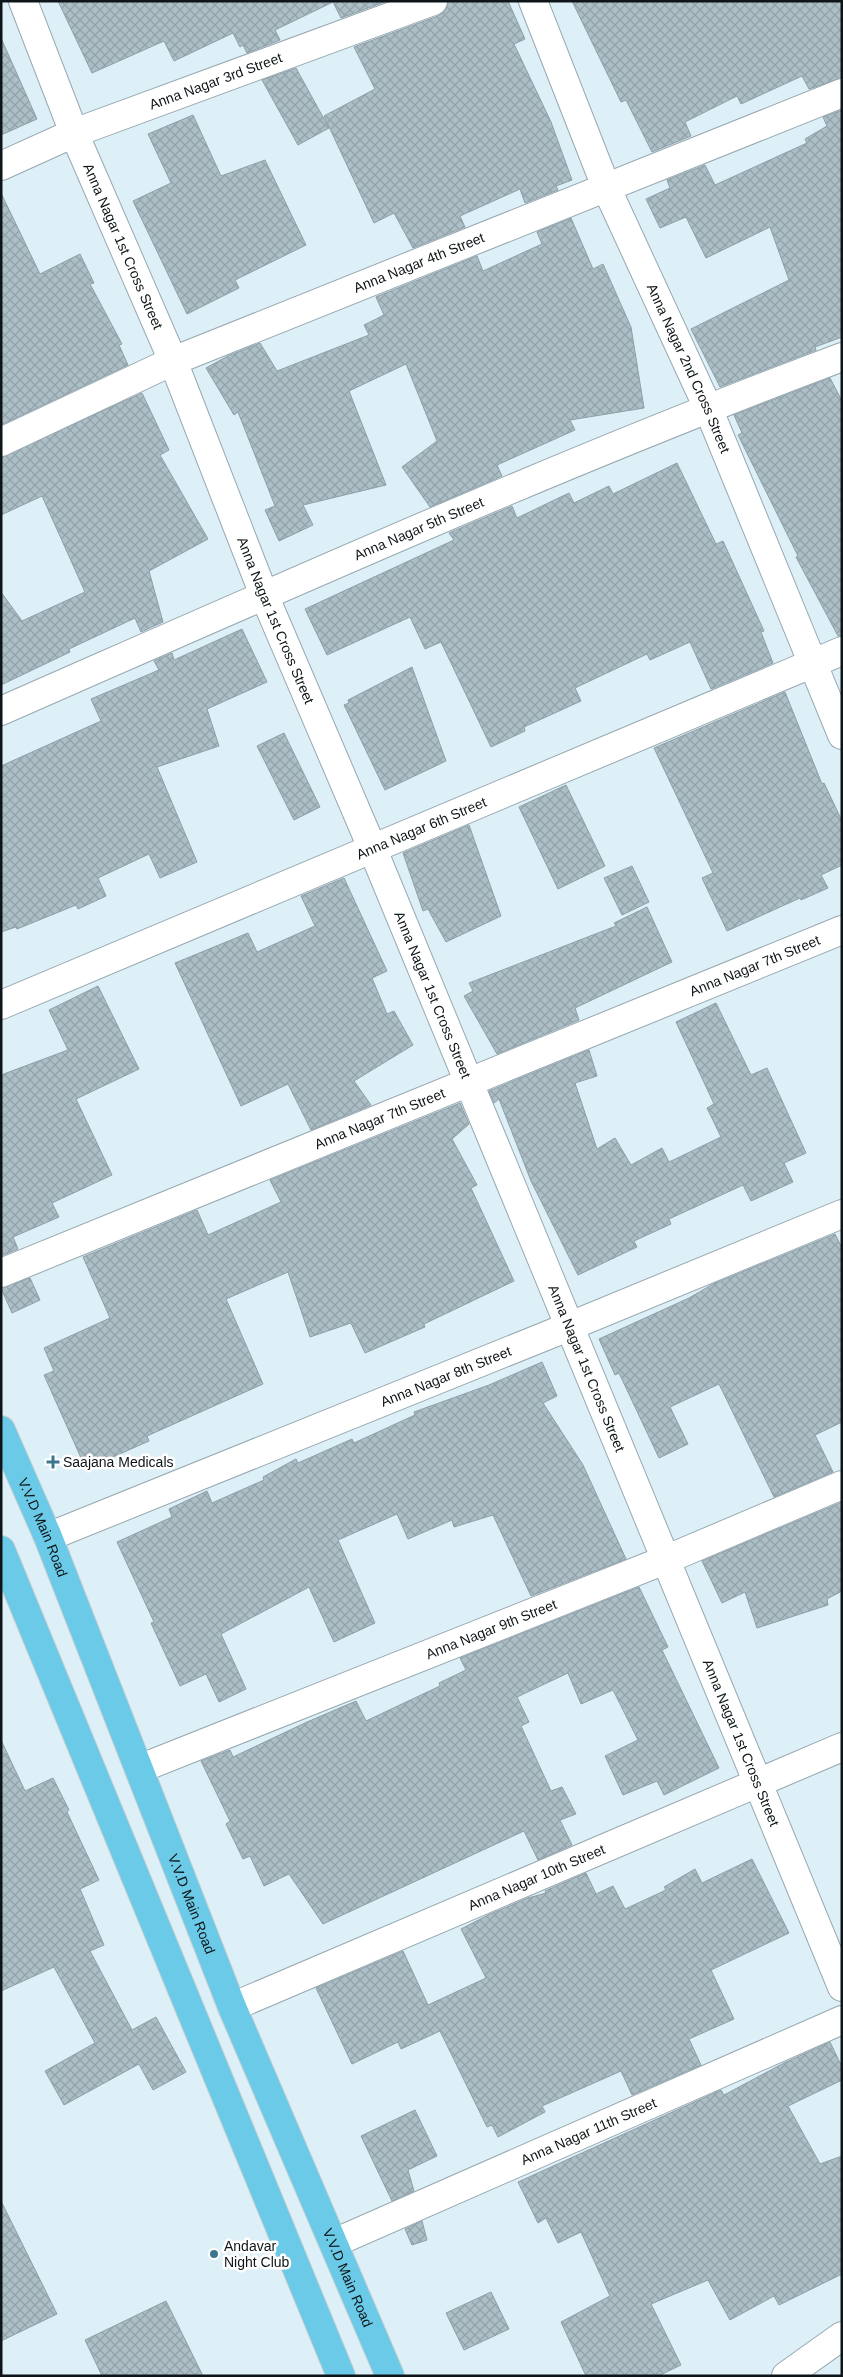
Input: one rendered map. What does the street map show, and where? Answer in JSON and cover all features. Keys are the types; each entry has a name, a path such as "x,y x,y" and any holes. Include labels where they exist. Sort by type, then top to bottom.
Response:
{"main road":[{"name":"V.V.D Main Road","path":"1,1430 48,1537 232,2007 390,2376"},
{"path":"1,1550 341,2376"}],"street":[{"name":"Anna Nagar 1st Cross Street","path":"23,1 74,133 174,361 264,595 373,850 568,1327 842,1987"},
{"name":"Anna Nagar 3rd Street","path":"1,166 74,133 433,1"},
{"name":"Anna Nagar 2nd Cross Street","path":"533,1 606,188 708,408 842,735"},
{"name":"Anna Nagar 4th Street","path":"1,442 174,361 842,93"},
{"name":"Anna Nagar 5th Street","path":"1,711 264,595 708,408 842,358"},
{"name":"Anna Nagar 6th Street","path":"1,1005 842,651"},
{"name":"Anna Nagar 7th Street","path":"1,1273 842,930"},
{"name":"Anna Nagar 8th Street","path":"48,1537 842,1214"},
{"name":"Anna Nagar 9th Street","path":"139,1769 665,1560 842,1485"},
{"name":"Anna Nagar 10th Street","path":"232,2007 842,1747"},
{"name":"Anna Nagar 11th Street","path":"334,2243 842,2020"},
{"path":"786,2376 842,2336"}],"building":[{"path":"58,1 387,1 341,18 333,2 275,30 280,40 247,53 243,45 240,47 233,33 174,61 164,41 92,73"},
{"path":"448,1 508,1 525,39 514,44 551,122 572,180 556,186 558,190 525,203 520,189 460,216 465,227 413,248 394,213 374,223 324,116 375,89 354,47 438,16 445,11"},
{"path":"572,1 842,1 842,78 809,89 802,76 741,104 737,96 685,122 691,136 652,152 626,100 621,102"},
{"path":"1,38 37,119 1,135"},
{"path":"296,68 329,128 298,145 262,80"},
{"path":"842,110 842,337 815,347 816,350 720,387 691,329 789,280 770,227 706,258 686,217 660,228 646,199 670,188 667,180 705,165 715,185 807,143 805,139 827,126 823,117"},
{"path":"193,115 221,176 265,160 306,245 235,280 239,288 187,314 133,201 171,183 148,134"},
{"path":"1,193 40,274 80,254 94,283 90,284 122,344 119,345 128,365 1,425"},
{"path":"571,218 593,269 603,264 631,327 644,408 570,420 575,430 497,465 502,476 430,507 402,467 437,441 406,364 349,391 386,485 303,505 313,525 279,541 265,510 275,506 238,412 234,415 206,368 228,356 260,343 277,371 369,335 364,325 384,315 376,297 477,256 483,271 542,244 537,232"},
{"path":"830,378 842,401 842,636 838,636 796,557 798,556 738,435 742,433 734,415"},
{"path":"142,393 169,450 160,455 208,539 149,571 163,622 141,632 135,618 69,649 70,652 1,685 1,592 22,621 85,592 42,496 1,515 1,457"},
{"path":"677,463 716,544 723,541 764,631 761,632 773,663 711,689 690,642 650,660 647,654 575,688 581,701 524,727 525,731 491,747 441,642 425,649 410,617 327,655 305,609 454,540 449,533 512,506 517,518 569,493 574,503 609,486 613,494"},
{"path":"242,629 267,682 207,709 219,746 157,767 197,862 160,878 149,854 98,878 106,896 78,909 76,905 17,929 16,927 1,932 1,766 101,721 91,699 159,670 154,661 172,653 174,660"},
{"path":"412,667 446,761 385,790 344,705 349,703 348,700"},
{"path":"785,692 822,784 824,783 842,821 842,865 821,875 828,888 801,900 800,898 727,931 702,878 713,873 654,748"},
{"path":"284,733 320,807 294,820 257,746"},
{"path":"566,785 605,866 558,889 519,807"},
{"path":"469,825 501,916 446,942 428,909 423,911 403,853"},
{"path":"632,866 649,902 622,915 604,878"},
{"path":"344,878 387,971 372,978 387,1014 394,1011 413,1045 354,1081 371,1105 311,1130 288,1084 241,1106 175,963 248,933 257,952 315,926 301,896"},
{"path":"647,907 672,962 575,1008 579,1020 497,1054 464,996 473,991 469,983 616,926 614,923"},
{"path":"98,986 139,1069 76,1099 112,1175 52,1203 59,1217 13,1237 18,1249 1,1256 1,1075 68,1050 49,1010"},
{"path":"716,1003 751,1075 767,1068 806,1153 784,1163 793,1182 751,1201 743,1185 669,1219 671,1224 634,1241 637,1247 578,1275 531,1181 499,1099 494,1103 489,1091 589,1050 597,1076 575,1083 597,1149 615,1138 631,1165 662,1148 669,1162 721,1137 707,1108 714,1104 676,1022"},
{"path":"460,1103 469,1124 452,1139 477,1185 471,1188 514,1281 424,1324 425,1327 365,1353 351,1323 310,1337 288,1272 226,1299 263,1384 147,1436 149,1441 86,1469 44,1375 54,1371 44,1348 110,1318 83,1257 197,1210 208,1235 281,1202 270,1180"},
{"path":"835,1234 842,1248 842,1422 815,1435 833,1472 774,1497 719,1384 670,1407 688,1444 659,1458 619,1373 615,1375 599,1339 689,1298 713,1284"},
{"path":"30,1278 40,1300 12,1313 1,1288"},
{"path":"542,1362 557,1396 543,1403 583,1465 626,1559 531,1596 493,1515 454,1527 452,1520 408,1539 397,1514 338,1540 375,1623 334,1642 309,1587 221,1634 246,1689 219,1702 206,1674 180,1686 151,1623 154,1622 117,1542 172,1517 169,1509 207,1491 212,1503 264,1480 263,1477 296,1459 298,1463 352,1439 354,1443 415,1415 414,1412 489,1385"},
{"path":"842,1502 842,1591 827,1599 828,1605 757,1628 745,1592 722,1603 702,1561"},
{"path":"639,1587 668,1647 662,1650 719,1768 664,1795 657,1781 623,1795 605,1756 638,1740 613,1690 581,1704 568,1673 517,1697 529,1722 521,1726 551,1791 562,1787 576,1814 560,1820 572,1845 538,1860 524,1831 323,1924 289,1874 264,1886 250,1856 243,1859 226,1824 230,1821 201,1761 230,1750 233,1757 356,1701 366,1721 440,1686 439,1683 466,1670 460,1658"},
{"path":"1,1740 25,1791 53,1778 99,1880 80,1889 104,1945 90,1951 132,2030 156,2017 186,2072 153,2090 139,2064 64,2105 45,2071 95,2043 54,1967 1,1991"},
{"path":"752,1859 789,1933 711,1970 734,2019 689,2039 701,2065 632,2095 621,2071 542,2106 545,2112 498,2137 492,2125 487,2127 440,2031 401,2049 398,2042 352,2064 316,1988 403,1951 428,2005 486,1978 461,1929 488,1915 528,1898 546,1893 545,1891 586,1873 596,1894 613,1886 625,1909 666,1890 664,1887 695,1869 702,1883"},
{"path":"830,2042 842,2067 842,2080 788,2106 820,2164 842,2156 842,2274 779,2305 774,2296 730,2320 708,2280 651,2304 681,2365 658,2376 586,2376 561,2322 610,2296 581,2232 558,2243 546,2218 538,2223 518,2182 721,2090 724,2095 784,2063"},
{"path":"415,2110 437,2156 408,2170 414,2191 392,2201 361,2136"},
{"path":"1,2201 57,2314 1,2341"},
{"path":"422,2221 427,2240 412,2245 405,2229"},
{"path":"491,2292 509,2329 464,2350 446,2313"},
{"path":"166,2301 203,2376 102,2376 85,2340"}],"place":[{"name":"Saajana Medicals","path":"53,1462"},
{"name":"Andavar Night Club","path":"214,2254"}]}
